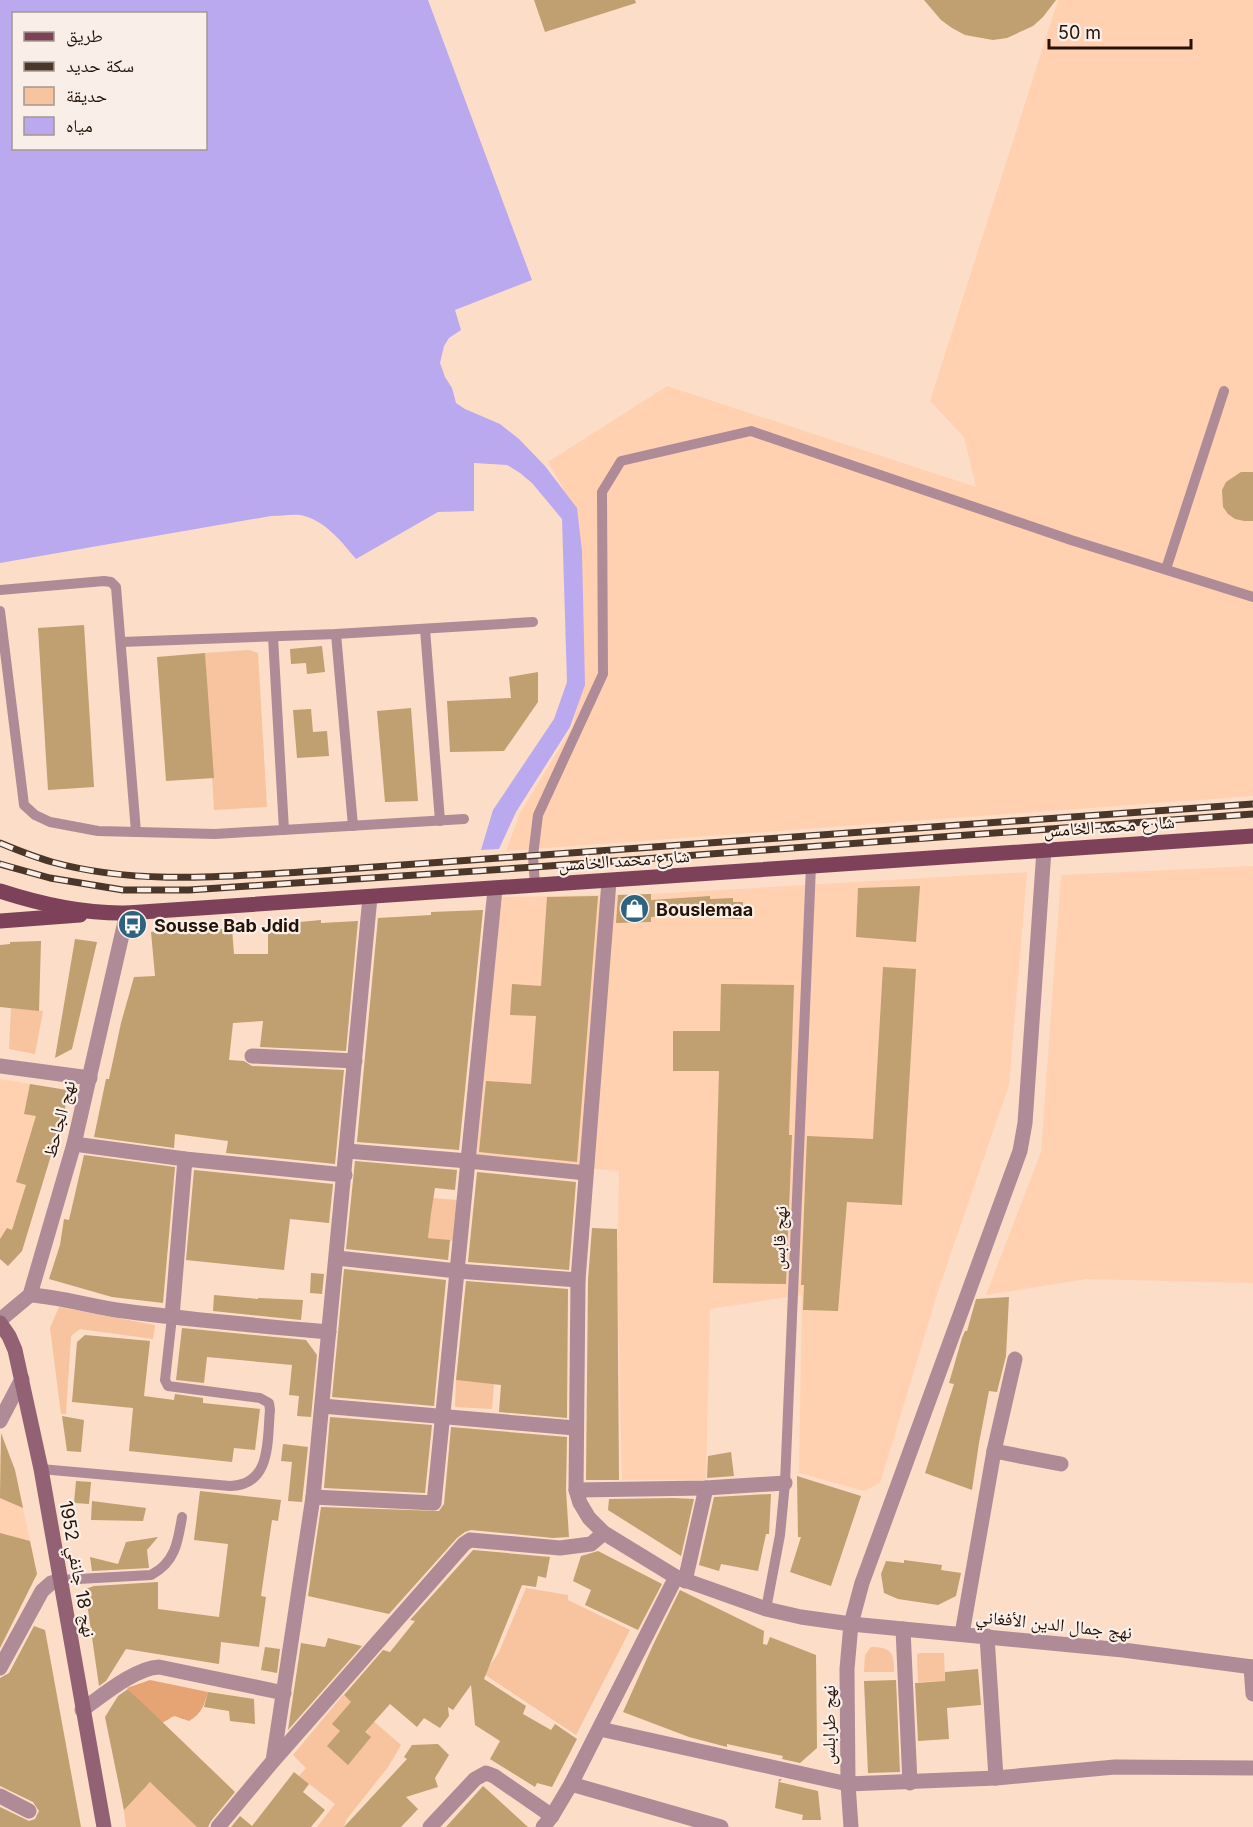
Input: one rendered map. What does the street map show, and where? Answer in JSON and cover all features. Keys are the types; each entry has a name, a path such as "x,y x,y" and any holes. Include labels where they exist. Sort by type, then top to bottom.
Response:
{"main road":[{"name":"شارع محمد الخامس","path":"0,891 22,898 101,914 127,914 1253,836"},
{"path":"0,921 101,914"},
{"name":"نهج 18 جانفي 1952","path":"0,1321 9,1336 22,1379 41,1469 104,1827"}],"street":[{"name":"نهج طرابلس","path":"851,1827 848,1784 847,1669 851,1624 862,1583 1020,1151 1025,1123 1044,850"},
{"path":"609,881 578,1280 576,1490 706,1488 785,1483"},
{"path":"313,1497 434,1503 495,889"},
{"path":"273,1761 313,1497 370,897"},
{"name":"نهج الجاحظ","path":"30,1295 74,1144 127,914"},
{"path":"252,1056 355,1061"},
{"path":"0,1066 90,1078"},
{"path":"74,1144 185,1159 345,1175"},
{"path":"347,1152 586,1173"},
{"path":"172,1317 185,1159"},
{"path":"337,1258 457,1271 578,1280"},
{"path":"0,1321 30,1295 54,1296 109,1309 172,1317 329,1332"},
{"path":"962,1634 994,1451 1015,1359"},
{"path":"0,1421 22,1379"},
{"path":"322,1406 575,1428"},
{"path":"994,1451 1061,1464"},
{"path":"430,1827 478,1776 486,1773 494,1776 548,1822 571,1784 681,1579 706,1488"},
{"name":"نهج جمال الدين الأفغاني","path":"576,1490 580,1503 589,1518 604,1533 681,1579 766,1609 851,1624 1123,1650 1252,1667"},
{"path":"218,1827 464,1544 470,1540 560,1548 591,1544 604,1533"},
{"path":"0,1668 42,1591 51,1583 60,1580"},
{"path":"903,1629 909,1783"},
{"path":"987,1636 996,1778"},
{"path":"82,1710 134,1675 152,1667 284,1693"},
{"path":"1252,1667 1253,1694"},
{"path":"600,1729 848,1784 996,1778 1115,1767 1253,1768"},
{"path":"571,1784 721,1827"},
{"path":"0,1796 29,1811"}],"lane":[{"path":"1166,569 1224,391"},
{"path":"535,886 533,856 538,815 603,674 602,492 621,461 751,431 1071,540 1253,597"},
{"path":"0,590 104,580 111,582 117,590 136,832"},
{"path":"0,611 24,805 35,815 50,822 98,831 215,834 464,819"},
{"path":"121,642 336,634 533,622"},
{"path":"425,629 440,821"},
{"path":"336,634 353,826"},
{"path":"273,637 284,830"},
{"name":"نهج قابس","path":"766,1609 780,1535 785,1483 811,866"},
{"path":"41,1469 230,1485 240,1485 257,1476 265,1458 269,1403 260,1398 168,1386 165,1380 172,1317"},
{"path":"60,1580 151,1575 159,1571 174,1554 182,1517"}],"shaded area":[{"path":"1058,0 1253,0 1253,796 506,851 520,813 572,728 583,684 575,509 548,462 667,386 976,487 964,437 930,401"},
{"path":"1253,866 1253,1283 1087,1279 986,1295 1041,1152 1061,875"},
{"path":"1027,872 1009,1085 940,1285 880,1483 864,1491 799,1473 802,1295 710,1309 706,1480 622,1480 617,1267 619,1171 473,1158 502,897 651,894"},
{"path":"0,1079 67,1090 65,1109 22,1251 8,1266 0,1259"},
{"path":"0,1455 10,1458 15,1470 37,1574 0,1645"},
{"path":"150,1680 208,1692 201,1709 189,1721 174,1716 162,1723 127,1688"}],"green space":[{"path":"249,650 258,653 267,807 214,810 205,653"},
{"path":"11,1008 43,1011 35,1054 9,1049"},
{"path":"432,1198 458,1200 454,1241 428,1238"},
{"path":"59,1307 155,1325 153,1339 80,1329 71,1336 66,1414 61,1414 50,1328"},
{"path":"456,1380 494,1384 492,1409 455,1407"},
{"path":"526,1588 568,1595 568,1600 630,1630 576,1735 484,1674 499,1652"},
{"path":"871,1647 883,1648 890,1652 894,1672 864,1672 865,1655"},
{"path":"944,1653 945,1681 918,1682 917,1654"},
{"path":"343,1695 401,1745 388,1767 346,1820 344,1827 317,1827 335,1804 299,1776 306,1768 293,1755"},
{"path":"151,1782 197,1827 126,1827 123,1803"}],"water":[{"path":"0,0 428,0 532,280 455,310 461,330 449,338 444,346 440,363 452,388 456,403 500,424 519,439 545,466 577,508 582,551 585,685 570,727 516,812 499,849 481,850 493,810 554,719 567,682 562,519 532,483 520,473 507,465 474,463 474,511 438,512 356,559 338,538 317,521 300,515 271,516 0,563"}],"building":[{"path":"534,0 635,0 636,3 545,32"},
{"path":"924,0 1056,0 1033,26 1007,38 993,40 965,35 952,28 941,20"},
{"path":"1241,472 1253,472 1253,521 1235,519 1223,507 1222,490 1226,482"},
{"path":"84,625 94,787 48,790 38,628"},
{"path":"322,646 325,672 307,674 306,663 291,664 290,649"},
{"path":"205,653 214,778 166,781 157,657"},
{"path":"538,672 538,702 504,751 450,752 447,701 511,698 509,677"},
{"path":"411,708 418,801 385,802 377,711"},
{"path":"311,709 313,732 327,731 329,756 297,758 293,710"},
{"path":"920,886 916,942 856,937 858,888"},
{"path":"651,894 651,900 710,896 710,899 733,898 733,902 743,902 742,919 717,918 716,913 651,917 651,922 616,923 618,895"},
{"path":"598,896 577,1162 479,1152 486,1081 531,1084 536,1016 510,1015 512,984 541,986 547,897"},
{"path":"483,910 459,1150 357,1142 378,918 431,915 431,912"},
{"path":"321,920 321,923 358,921 346,1051 260,1047 263,1021 233,1023 229,1060 244,1061 252,1066 344,1070 335,1164 226,1153 228,1141 175,1134 174,1148 94,1137 106,1079 109,1079 134,977 155,976 151,932 168,930 169,933 232,928 234,954 268,954 268,925"},
{"path":"75,939 97,942 72,1049 55,1058"},
{"path":"41,941 39,1011 0,1007 0,945 10,944 10,942"},
{"path":"883,967 916,969 902,1205 847,1202 838,1311 803,1310 804,1285 801,1285 807,1136 873,1139"},
{"path":"721,984 794,985 789,1135 792,1135 786,1284 713,1283 719,1071 673,1071 673,1031 720,1031"},
{"path":"30,1084 67,1090 65,1109 22,1251 8,1266 0,1259 0,1239 7,1228 12,1230 26,1185 16,1182 36,1116 24,1114"},
{"path":"84,1155 175,1167 163,1303 112,1297 49,1279 60,1245 64,1219 69,1220"},
{"path":"355,1161 457,1170 455,1190 435,1188 428,1238 450,1240 448,1260 346,1249"},
{"path":"194,1170 333,1184 329,1223 290,1219 284,1270 186,1260"},
{"path":"477,1172 576,1182 569,1270 468,1262"},
{"path":"592,1228 617,1229 619,1480 586,1480 588,1280"},
{"path":"344,1269 446,1280 434,1406 332,1397"},
{"path":"311,1273 324,1274 322,1294 310,1293"},
{"path":"466,1281 568,1289 567,1418 499,1412 501,1385 456,1380"},
{"path":"214,1295 303,1300 301,1320 213,1311"},
{"path":"1009,1297 1006,1356 997,1392 989,1391 972,1490 925,1473 954,1384 949,1383 976,1299"},
{"path":"182,1328 306,1340 317,1355 311,1417 297,1416 299,1396 289,1395 292,1365 207,1357 204,1383 176,1380"},
{"path":"85,1335 150,1341 144,1396 174,1400 175,1394 203,1398 203,1403 260,1409 255,1450 234,1448 232,1462 129,1451 133,1408 72,1402 77,1342"},
{"path":"62,1416 84,1420 81,1452 67,1451"},
{"path":"330,1417 432,1425 425,1493 324,1488"},
{"path":"451,1427 567,1437 566,1490 569,1537 553,1538 471,1530 465,1532 389,1614 308,1596 321,1507 439,1511 444,1504"},
{"path":"1,1433 15,1470 23,1508 0,1498"},
{"path":"283,1444 308,1447 302,1502 288,1501 292,1462 281,1461"},
{"path":"731,1452 734,1476 707,1478 708,1456"},
{"path":"797,1476 861,1496 831,1586 790,1572 801,1537 798,1537"},
{"path":"76,1481 91,1482 89,1504 74,1503"},
{"path":"200,1491 281,1500 278,1521 272,1520 261,1596 266,1597 259,1647 221,1642 219,1664 126,1649 106,1681 99,1686 85,1589 94,1586 158,1582 158,1609 219,1617 228,1544 194,1540"},
{"path":"771,1494 769,1534 766,1534 758,1571 721,1564 719,1571 699,1565 714,1497"},
{"path":"609,1499 694,1499 681,1556 608,1510"},
{"path":"92,1501 146,1508 143,1521 91,1520"},
{"path":"0,1533 30,1541 37,1574 0,1648"},
{"path":"158,1537 147,1550 149,1568 92,1571 90,1557 118,1564 126,1542"},
{"path":"473,1550 550,1557 546,1578 538,1576 536,1587 522,1585 484,1679 526,1706 523,1714 551,1730 555,1724 577,1739 552,1787 537,1783 535,1787 490,1759 500,1741 475,1725 471,1685 453,1710 448,1707 449,1716 440,1728 424,1718 417,1727 390,1704 365,1732 371,1737 348,1765 327,1746 340,1731 332,1724 351,1702 344,1695 383,1650 390,1652 415,1621 410,1620"},
{"path":"598,1551 662,1584 638,1630 585,1605 591,1590 573,1581 581,1556"},
{"path":"904,1560 942,1565 941,1570 961,1573 956,1596 938,1605 898,1599 884,1593 881,1574 886,1561 904,1563"},
{"path":"680,1590 764,1631 763,1644 767,1645 770,1637 816,1655 817,1748 800,1763 782,1759 783,1756 727,1744 727,1747 689,1737 623,1712"},
{"path":"34,1626 45,1630 81,1827 0,1827 0,1807 29,1821 35,1819 39,1811 33,1802 0,1786 0,1678 9,1673"},
{"path":"328,1638 362,1646 288,1730 301,1643 325,1647"},
{"path":"265,1647 280,1649 277,1673 261,1670"},
{"path":"978,1669 981,1705 947,1708 949,1739 918,1741 915,1683 945,1681 945,1672"},
{"path":"896,1680 900,1772 868,1773 864,1681"},
{"path":"128,1689 235,1792 208,1827 197,1827 150,1782 124,1810 105,1717 118,1696"},
{"path":"208,1692 254,1699 255,1724 230,1721 229,1711 204,1707"},
{"path":"438,1744 449,1755 435,1778 438,1787 406,1797 418,1809 401,1827 344,1827 407,1759 404,1757 412,1745"},
{"path":"294,1772 309,1784 303,1792 325,1810 311,1827 231,1827 240,1816 252,1826"},
{"path":"779,1779 782,1779 779,1782 818,1791 821,1820 802,1820 803,1815 775,1808"},
{"path":"483,1786 528,1827 446,1827"}],"railway":[{"path":"0,843 45,860 85,869 151,877 218,877 1253,804"},
{"path":"0,864 50,878 123,890 189,890 1253,814"}],"place":[{"name":"Bouslemaa","path":"635,909"},
{"name":"Sousse Bab Jdid","path":"133,925"}]}
